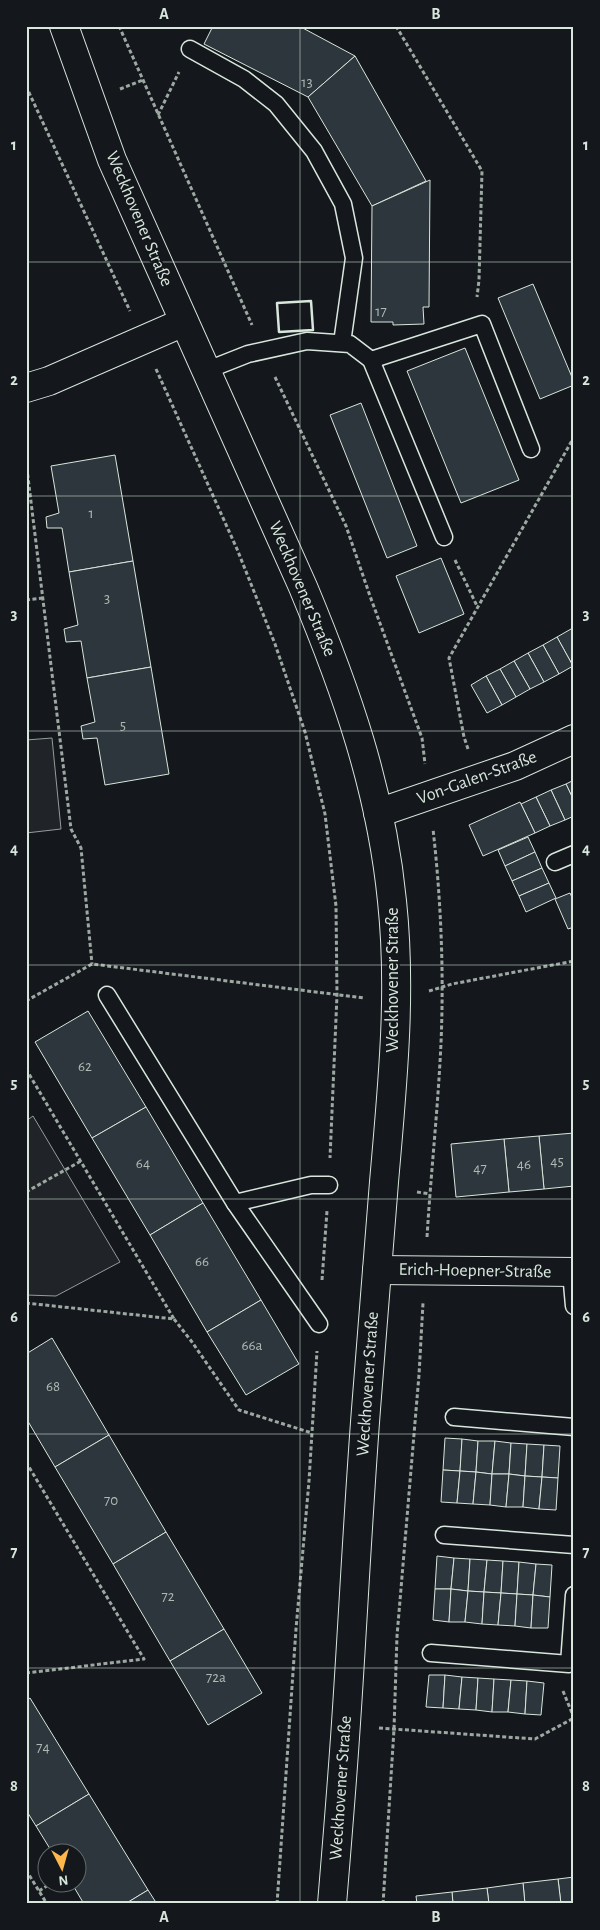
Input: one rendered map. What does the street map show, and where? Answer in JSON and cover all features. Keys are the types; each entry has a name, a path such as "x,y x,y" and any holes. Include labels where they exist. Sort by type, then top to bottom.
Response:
{"street":[{"name":"Weckhovener Straße","path":"64,26 112,160 303,586 330,651 352,711 368,766 392,898 396,949 397,1001 391,1102 363,1448 346,1725 332,1904"},
{"path":"26,388 49,381 184,322"},
{"name":"Von-Galen-Straße","path":"378,813 515,766 574,739"},
{"name":"Erich-Hoepner-Straße","path":"377,1270 572,1272"}],"lane":[{"path":"190,49 244,79 276,104 314,151 343,204 354,258 342,343"},
{"path":"371,360 482,324 531,449"},
{"path":"206,371 248,354 307,341 350,344 371,360 444,537"},
{"path":"555,862 574,854"},
{"path":"107,995 235,1203 319,1324"},
{"path":"235,1203 311,1185 329,1185"},
{"path":"572,1272 574,1306"},
{"path":"454,1417 574,1427"},
{"path":"444,1534 574,1545"},
{"path":"431,1653 569,1664 574,1595"}],"path":[{"path":"396,26 482,171 479,280 475,308 482,324"},
{"path":"26,86 237,549 275,644 305,732 325,814 336,906 337,995 329,1185 277,1904"},
{"path":"480,779 464,737 449,658 574,437"},
{"path":"26,461 71,830 81,848 92,964"},
{"path":"444,537 477,607"},
{"path":"26,600 43,598"},
{"path":"26,1001 92,964 397,1001 452,984 574,961"},
{"path":"26,1070 174,1319 239,1410 312,1433"},
{"path":"26,1192 81,1161"},
{"path":"26,1303 174,1319"},
{"path":"26,1462 144,1659 26,1673"},
{"path":"346,1725 535,1739 574,1718"},
{"path":"26,1870 38,1889"},
{"path":"40,1892 47,1904"}],"shaded area":[{"path":"52,738 61,829 26,833 26,740"},
{"path":"33,1116 120,1262 56,1296 26,1295 26,1121"}],"building":[{"path":"213,26 299,26 355,56 308,97 204,44"},
{"path":"355,56 426,181 372,206 308,97"},
{"path":"430,180 429,307 423,307 424,324 393,325 393,322 371,322 372,206"},
{"path":"533,284 574,382 574,385 540,399 498,298"},
{"path":"465,348 519,480 461,503 407,371"},
{"path":"361,403 417,546 387,558 330,415"},
{"path":"115,455 133,561 69,572 62,528 47,528 46,517 59,513 51,466"},
{"path":"441,558 464,614 419,633 396,576"},
{"path":"133,561 151,667 87,678 81,641 66,642 64,629 78,625 69,572"},
{"path":"571,629 574,633 573,666 557,637"},
{"path":"557,637 573,666 559,674 543,645"},
{"path":"543,645 559,674 544,682 528,653"},
{"path":"528,653 544,682 530,689 514,661"},
{"path":"514,661 530,689 516,697 500,669"},
{"path":"151,667 169,774 105,785 97,738 83,739 81,726 95,722 87,678"},
{"path":"500,669 516,697 502,705 486,676"},
{"path":"486,676 502,705 487,713 471,685"},
{"path":"574,780 574,801 566,784"},
{"path":"566,784 574,801 574,816 565,820 551,790"},
{"path":"551,790 565,820 550,826 536,797"},
{"path":"536,797 550,826 535,833 521,804"},
{"path":"520,802 535,833 483,856 469,825"},
{"path":"528,837 535,852 505,866 498,850"},
{"path":"535,852 542,868 512,881 505,866"},
{"path":"542,868 549,883 519,896 512,881"},
{"path":"549,883 556,898 526,912 519,896"},
{"path":"570,893 574,902 574,927 568,929 555,899"},
{"path":"88,1011 146,1107 92,1138 35,1042"},
{"path":"146,1107 203,1203 150,1235 92,1138"},
{"path":"574,1133 574,1186 544,1189 539,1136"},
{"path":"539,1136 544,1189 509,1192 504,1139"},
{"path":"504,1139 509,1192 456,1197 451,1144"},
{"path":"203,1203 261,1300 207,1332 150,1235"},
{"path":"261,1300 299,1364 246,1395 207,1332"},
{"path":"52,1338 109,1435 55,1467 26,1418 26,1354"},
{"path":"109,1435 166,1532 113,1564 55,1467"},
{"path":"445,1438 462,1439 460,1471 443,1470"},
{"path":"462,1439 478,1441 476,1472 460,1471"},
{"path":"478,1441 495,1441 492,1474 476,1472"},
{"path":"495,1441 511,1443 509,1474 492,1474"},
{"path":"511,1443 527,1444 525,1476 509,1474"},
{"path":"527,1444 544,1445 542,1477 525,1476"},
{"path":"544,1445 560,1446 558,1478 542,1477"},
{"path":"443,1470 460,1471 457,1503 441,1502"},
{"path":"460,1471 476,1472 473,1504 457,1503"},
{"path":"476,1472 492,1474 490,1505 473,1504"},
{"path":"492,1474 509,1474 506,1507 490,1505"},
{"path":"509,1474 525,1476 523,1507 506,1507"},
{"path":"525,1476 542,1477 539,1509 523,1507"},
{"path":"542,1477 558,1478 556,1510 539,1509"},
{"path":"166,1532 224,1629 170,1661 113,1564"},
{"path":"437,1556 454,1558 451,1589 435,1589"},
{"path":"454,1558 470,1559 468,1591 451,1589"},
{"path":"470,1559 487,1560 484,1592 468,1591"},
{"path":"487,1560 503,1561 501,1593 484,1592"},
{"path":"503,1561 519,1562 517,1594 501,1593"},
{"path":"519,1562 536,1564 533,1595 517,1594"},
{"path":"536,1564 552,1565 550,1597 533,1595"},
{"path":"435,1589 451,1589 449,1622 433,1620"},
{"path":"451,1589 468,1591 465,1622 449,1622"},
{"path":"468,1591 484,1592 482,1624 465,1622"},
{"path":"484,1592 501,1593 498,1625 482,1624"},
{"path":"501,1593 517,1594 515,1626 498,1625"},
{"path":"517,1594 533,1595 531,1628 515,1626"},
{"path":"533,1595 550,1597 548,1628 531,1628"},
{"path":"224,1629 262,1693 208,1725 170,1661"},
{"path":"429,1675 445,1675 443,1708 426,1707"},
{"path":"445,1675 462,1677 459,1709 443,1708"},
{"path":"462,1677 478,1678 476,1710 459,1709"},
{"path":"478,1678 494,1679 492,1712 476,1710"},
{"path":"494,1679 511,1680 508,1712 492,1712"},
{"path":"511,1680 527,1681 525,1714 508,1712"},
{"path":"527,1681 544,1683 541,1715 525,1714"},
{"path":"30,1698 89,1794 36,1826 26,1810 26,1701"},
{"path":"89,1794 148,1890 125,1904 84,1904 77,1892 88,1892 88,1842 46,1842 36,1826"},
{"path":"574,1877 574,1904 561,1904 558,1879"},
{"path":"558,1879 561,1904 525,1904 523,1883"},
{"path":"523,1883 525,1904 489,1904 487,1888"},
{"path":"487,1888 489,1904 453,1904 452,1892"},
{"path":"148,1890 157,1904 125,1904"},
{"path":"452,1892 453,1904 417,1904 416,1896"}],"wall":[{"path":"311,301 313,330 279,332 277,303 311,301"}]}
